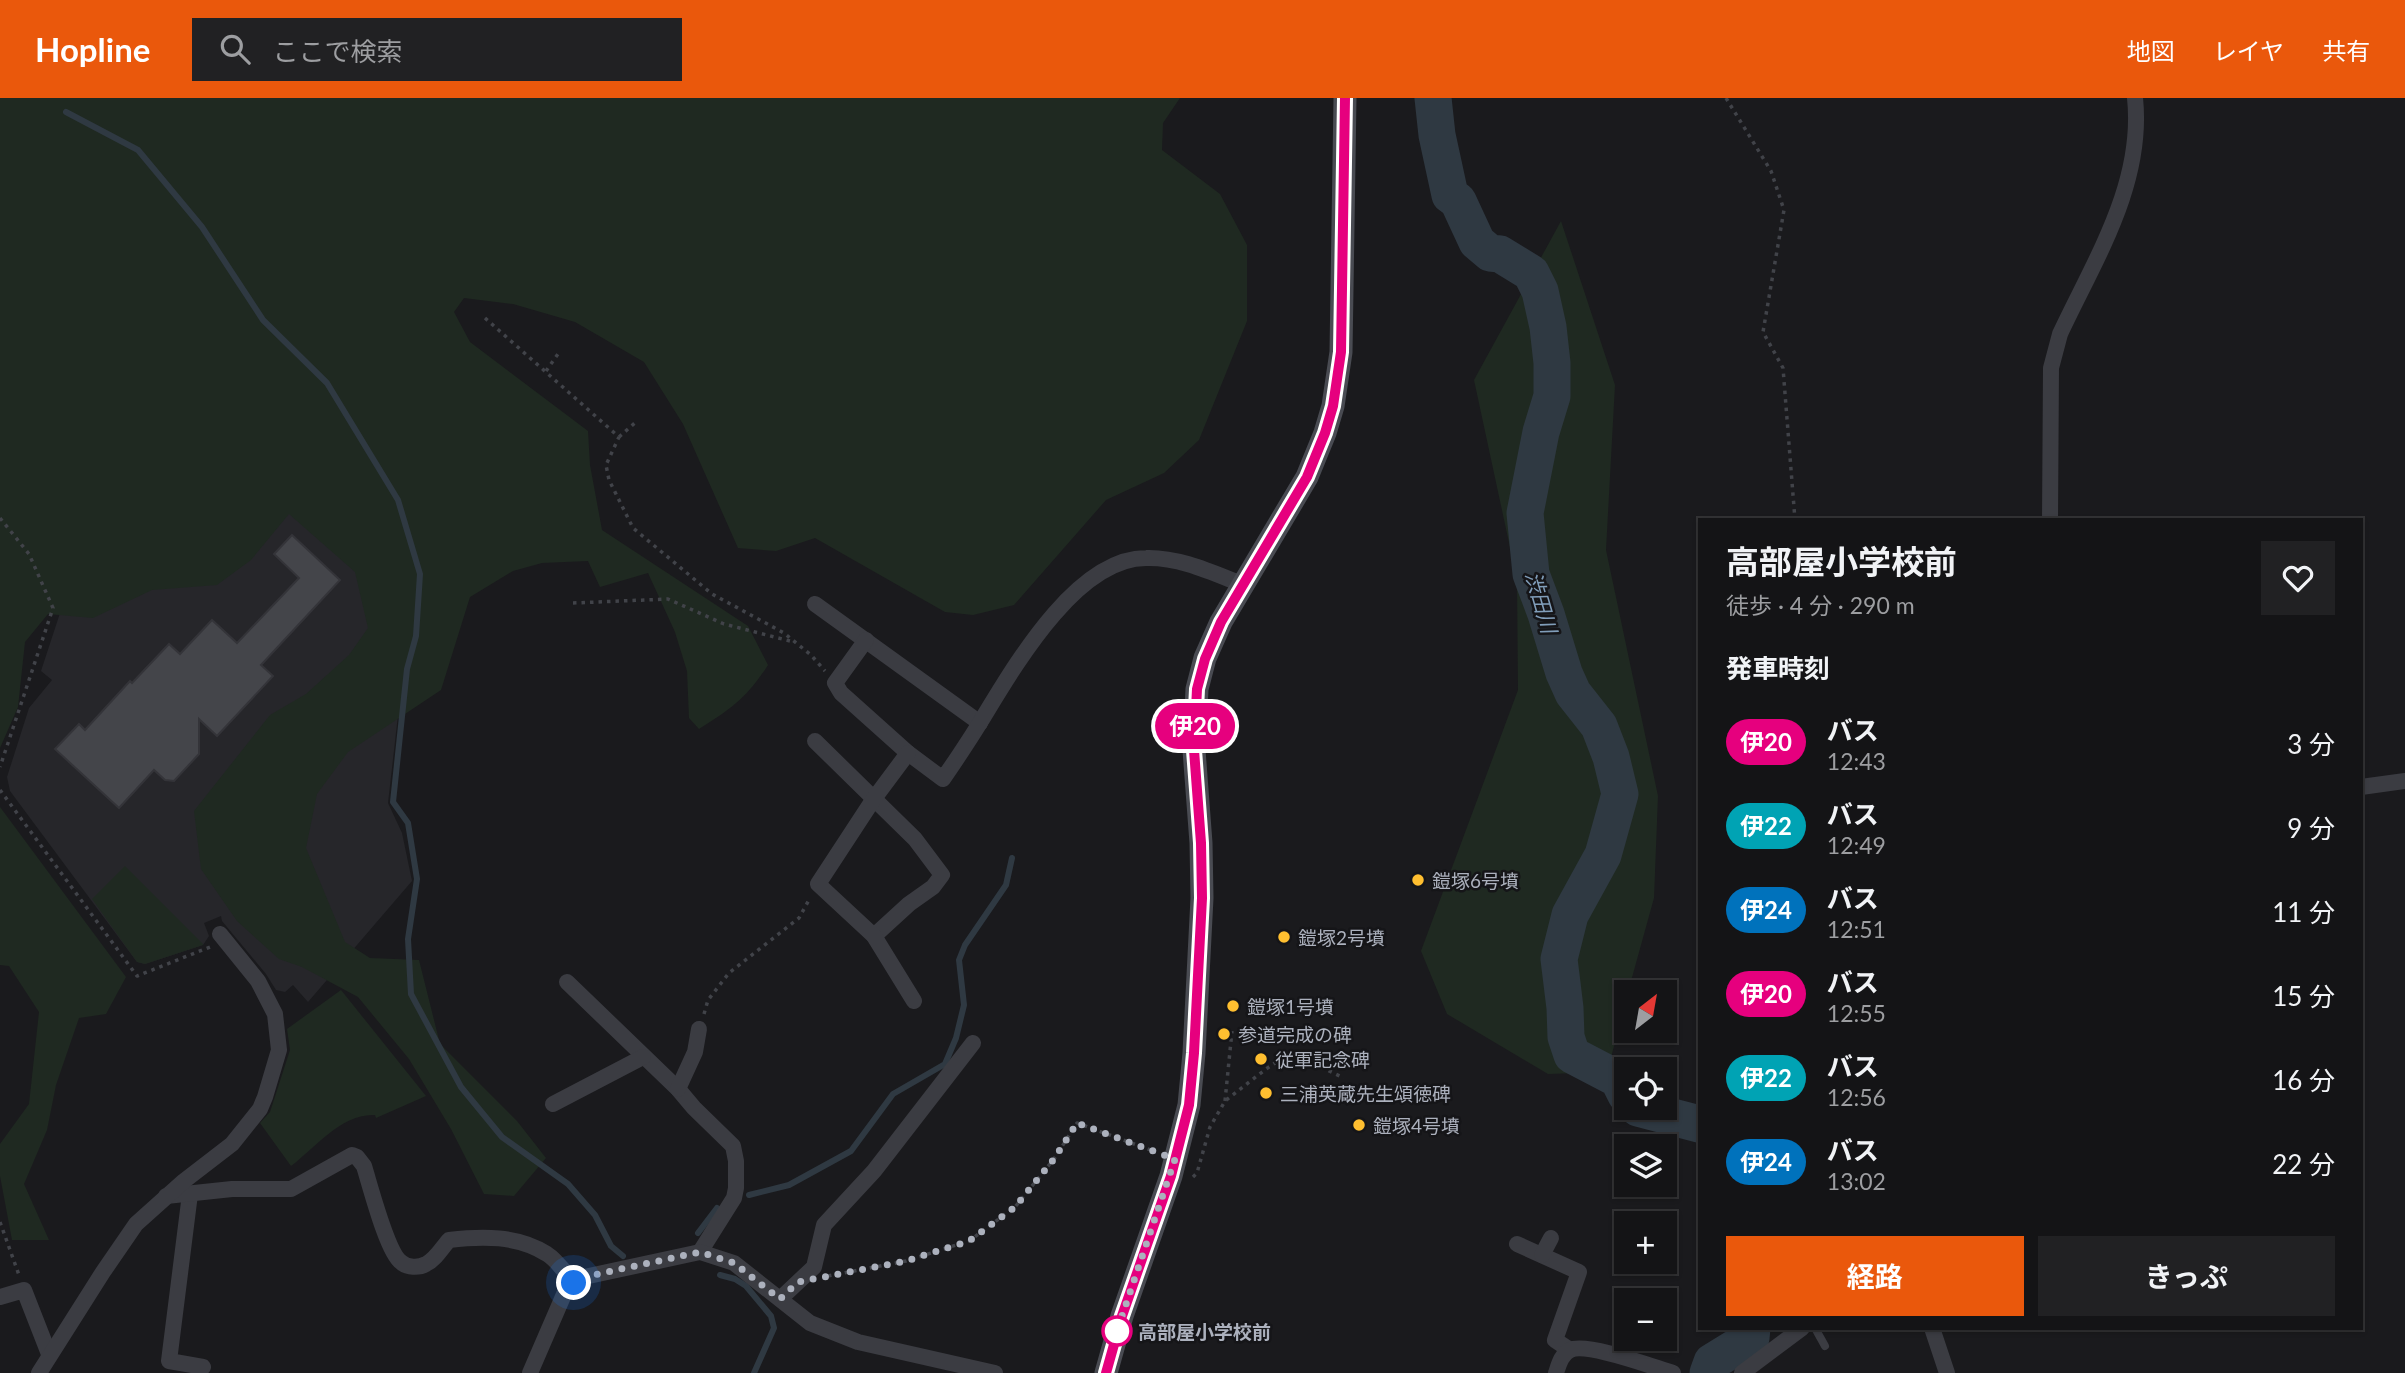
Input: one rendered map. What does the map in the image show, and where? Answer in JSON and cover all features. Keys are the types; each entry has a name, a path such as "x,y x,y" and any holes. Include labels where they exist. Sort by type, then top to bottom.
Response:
{"street":[{"path":"1106,1373 1122,1316 1175,1159 1189,1105 1202,898 1194,750 1200,676 1212,641 1307,477 1333,406 1341,352 1345,98"},
{"path":"2050,518 2051,368 2054,352 2120,206 2130,175 2135,142 2135,98"},
{"path":"866,640 835,682 841,692 908,753 943,779 1038,633 1093,578 1116,563 1147,557 1169,560 1244,585"},
{"path":"816,604 980,723"},
{"path":"815,741 915,839 942,876 933,887 909,904 874,936"},
{"path":"908,753 873,800 818,884 874,936 914,1001"},
{"path":"2363,787 2405,781"},
{"path":"38,1373 136,1224 166,1196 232,1144 260,1109 279,1050 275,1014 258,981 223,938"},
{"path":"567,982 733,1146 736,1161 734,1198 700,1252"},
{"path":"678,1090 695,1052 699,1029"},
{"path":"780,1299 814,1267 824,1224 874,1171 973,1043"},
{"path":"553,1104 643,1057"},
{"path":"166,1196 232,1189 291,1189 352,1156 357,1157 364,1166 395,1257 402,1264 413,1267 429,1263 449,1240 478,1236 514,1241 548,1254 574,1283"},
{"path":"190,1194 161,1360 203,1367"},
{"path":"1542,1255 1551,1238"},
{"path":"1517,1244 1579,1272 1555,1340 1570,1350"},
{"path":"530,1373 565,1292 574,1283 584,1277 700,1252 734,1263 810,1323 858,1342 995,1373"},
{"path":"0,1297 24,1290 49,1354"},
{"path":"1742,1373 1799,1330"},
{"path":"1933,1330 1947,1373"},
{"path":"1556,1373 1561,1358 1570,1350 1578,1348 1602,1351 1673,1373"}],"lane":[{"path":"1816,1330 1825,1346"}],"path":[{"path":"1726,98 1771,171 1784,210 1763,332 1783,368 1795,518"},
{"path":"485,318 619,437"},
{"path":"545,370 558,354"},
{"path":"636,421 619,437 606,465 609,480 633,528 712,594 751,614 796,643 811,655 835,682"},
{"path":"0,519 29,554 54,608 0,767"},
{"path":"573,603 668,599 724,624 796,643"},
{"path":"0,790 137,975 223,938"},
{"path":"699,1029 708,1000 729,973 799,918 818,884"},
{"path":"1225,1101 1232,1031"},
{"path":"1190,1179 1197,1173 1210,1127 1225,1101 1281,1059 1292,1057 1306,1060 1344,1078"},
{"path":"798,1282 906,1261 969,1241 1015,1207 1054,1159 1077,1123 1175,1159"},
{"path":"0,1222 24,1290"}],"shaded area":[{"path":"0,98 1180,98 1163,123 1162,150 1220,194 1247,245 1247,321 1199,440 1164,473 1106,500 1014,605 973,615 945,612 815,538 776,551 738,548 683,424 644,362 575,322 513,304 464,298 454,312 470,342 588,431 590,465 602,530 748,626 768,665 738,702 699,729 689,718 687,671 675,632 648,573 600,587 588,561 542,563 513,571 470,597 441,690 348,752 317,794 306,848 345,942 370,958 419,960 440,1044 517,1121 546,1158 514,1196 484,1194 451,1129 409,1059 358,997 302,967 279,959 237,921 201,869 194,811 270,715 306,694 349,655 368,628 355,572 289,514 251,560 217,585 152,590 93,618 48,614 25,642 18,707 0,748"},
{"path":"1561,221 1615,385 1606,550 1658,796 1654,898 1631,980 1614,980 1615,1043 1607,1072 1548,1074 1447,1014 1421,951 1518,690 1517,580 1474,380"},
{"path":"306,492 413,583 388,803 402,833 412,881 308,1002 293,985 285,992 276,990 222,921 221,916 204,923 209,936 203,945 145,964 137,962 10,791 7,777 29,708 52,680 41,671 61,610"},
{"path":"0,807 126,977 106,1014 79,1018 56,1085 47,1130 24,1184 49,1240 12,1240 0,1176 0,1144 29,1104 39,1012 9,966 0,965"},
{"path":"125,866 203,945 145,964 137,962 92,899"},
{"path":"341,990 426,1096 376,1118 375,1115 351,1120 330,1133 291,1166 260,1123 270,1112 290,1050 287,1029"}],"building":[{"path":"292,535 340,580 261,665 273,676 217,736 199,719 199,754 174,781 165,780 154,770 119,808 55,749 79,724 85,730 169,644 180,654 212,620 237,643 299,578 274,554"}],"waterway":[{"name":"渋田川","path":"1433,98 1437,135 1450,195 1458,201 1477,242 1490,253 1500,254 1531,273 1540,291 1548,327 1552,396 1541,432 1525,513 1531,574 1564,673 1573,693 1599,726 1611,757 1620,794 1603,855 1570,915 1559,959 1566,1037 1572,1055 1614,1077"},
{"path":"66,112 138,150 202,227 263,320 327,383 398,500 420,574 416,636 407,669 393,802 408,823 417,879 408,939 411,994 461,1087 502,1137 568,1184 595,1215 611,1246 623,1256"},
{"path":"749,1195 789,1185 851,1151 893,1094 945,1064 956,1038 964,1005 959,960 965,945 1006,885 1012,858"},
{"name":"渋田川","path":"1677,1118 1698,1124"},
{"path":"698,1233 717,1208"},
{"path":"720,1275 735,1279 746,1286 771,1316 774,1328 754,1373"},
{"name":"渋田川","path":"1708,1373 1712,1362 1751,1338 1752,1330"}],"bus line":[{"name":"伊20","path":"1106,1373 1134,1278 1171,1176 1189,1105 1202,898 1194,750 1197,689 1205,659 1221,622 1307,477 1333,406 1341,352 1345,98"}],"place":[{"name":"鎧塚6号墳","path":"1418,880"},
{"name":"鎧塚2号墳","path":"1284,937"},
{"name":"鎧塚1号墳","path":"1233,1006"},
{"name":"参道完成の碑","path":"1224,1034"},
{"name":"従軍記念碑","path":"1261,1059"},
{"name":"三浦英蔵先生頌徳碑","path":"1266,1093"},
{"name":"鎧塚4号墳","path":"1359,1125"},
{"name":"高部屋小学校前","path":"1117,1331"}],"route":[{"path":"574,1283 584,1277 700,1252 734,1263 780,1299 798,1282 906,1261 969,1241 1015,1207 1054,1159 1077,1123 1175,1159 1117,1331"}]}
